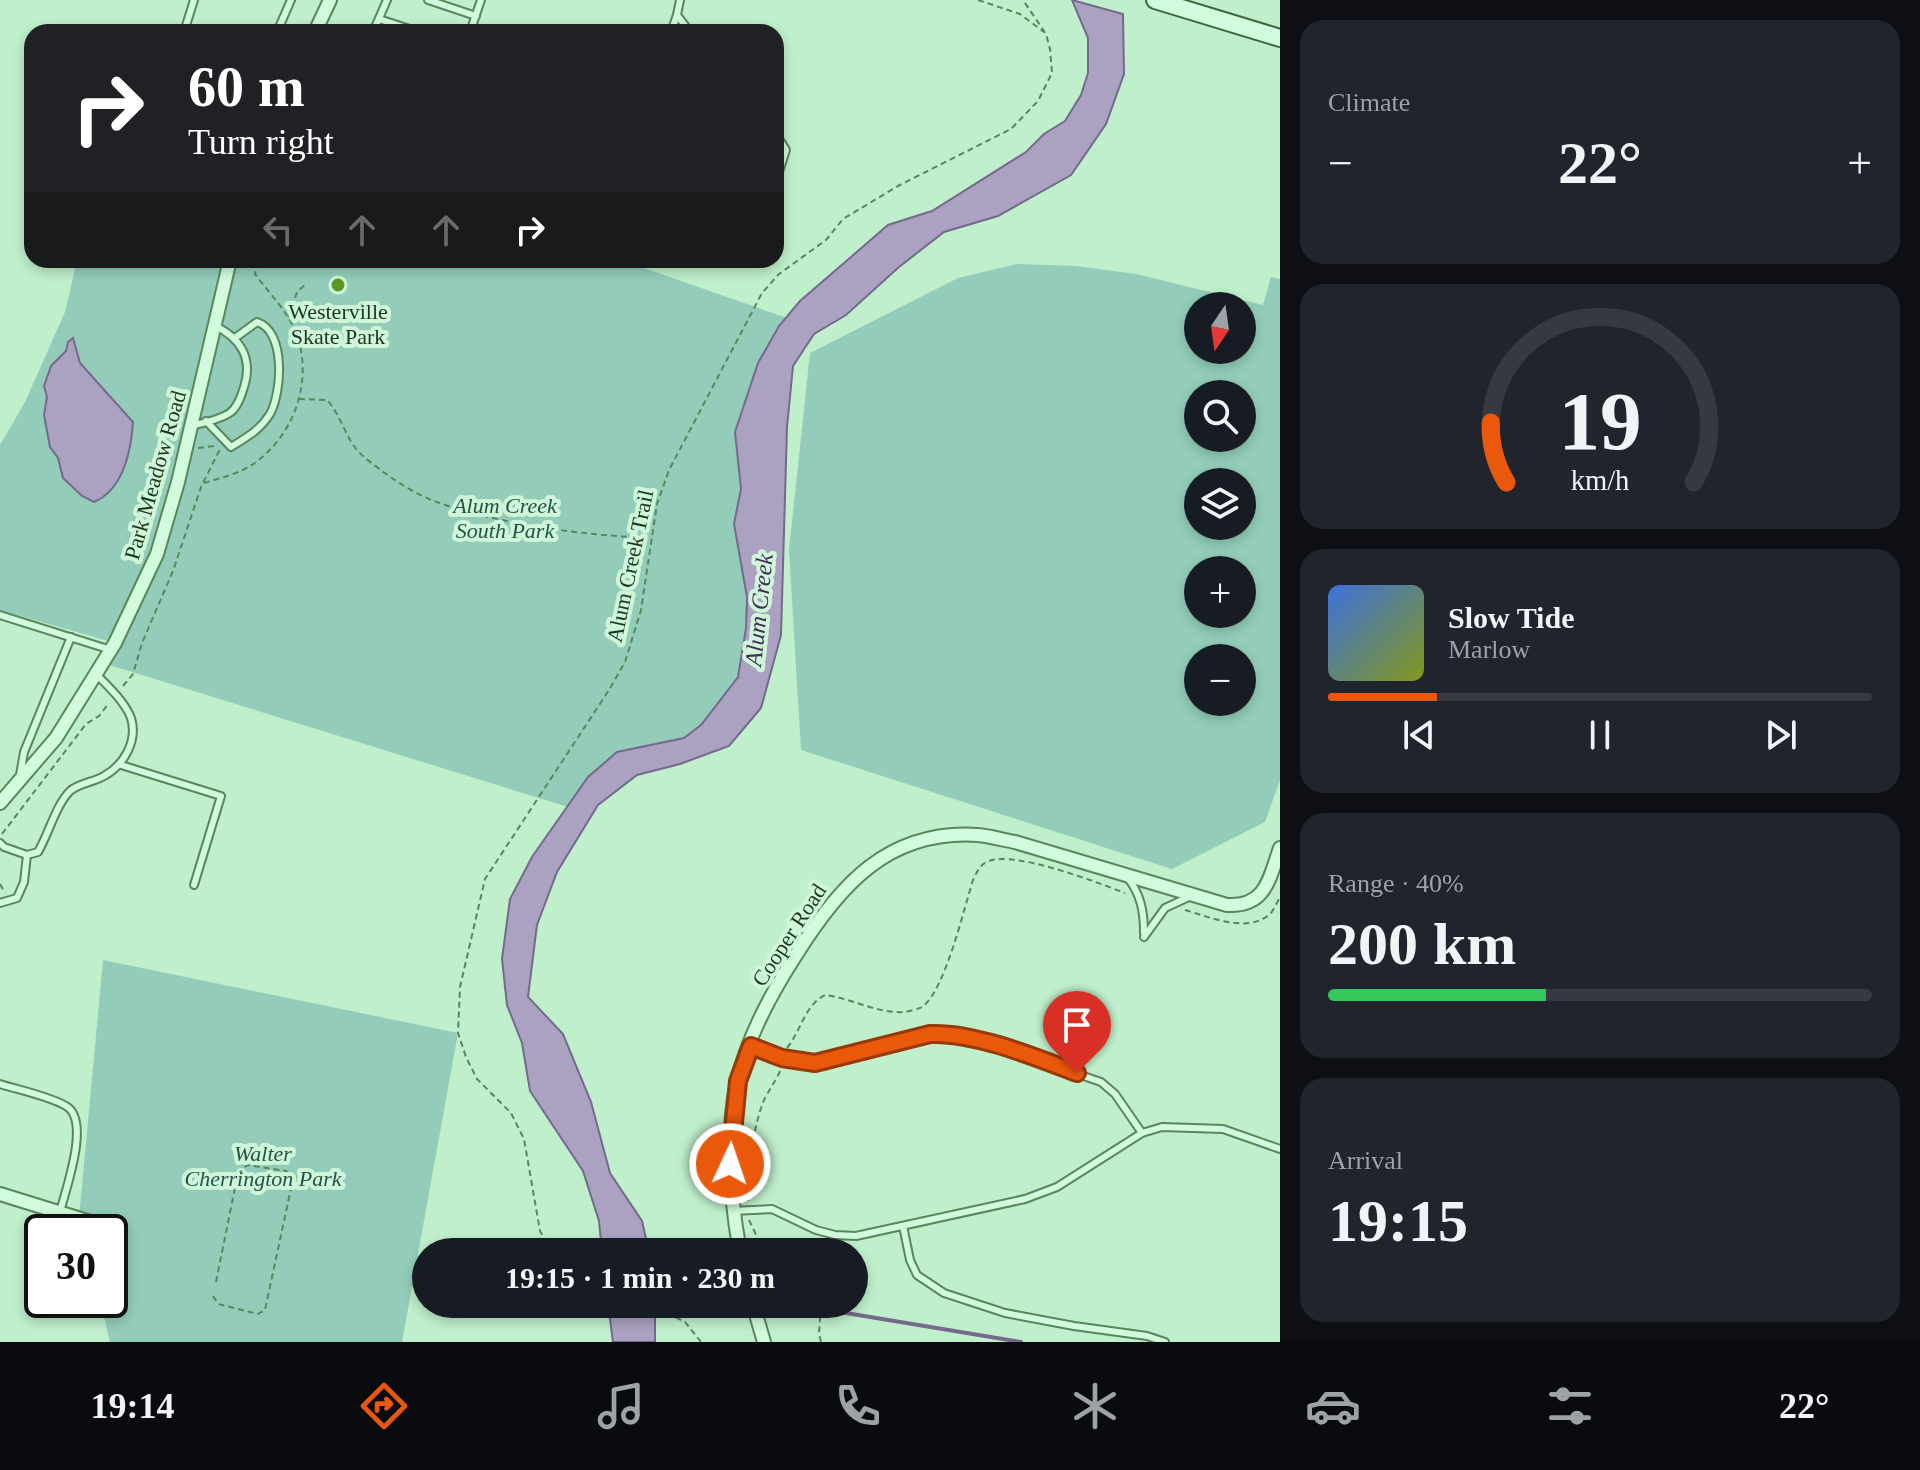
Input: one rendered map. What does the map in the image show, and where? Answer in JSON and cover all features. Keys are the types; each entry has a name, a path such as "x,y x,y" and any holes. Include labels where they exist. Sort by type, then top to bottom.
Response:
{"main road":[{"path":"1163,1 1280,38"}],"street":[{"path":"319,24 330,0"},
{"name":"Park Meadow Road","path":"0,803 56,738 111,650 157,554 186,448 228,268"},
{"name":"Cooper Road","path":"737,1238 732,1211 730,1164 738,1081 780,979 822,913 846,886 874,862 905,846 942,837 979,835 1015,842 1227,905 1242,906 1256,899 1266,887 1280,848"},
{"path":"0,1194 66,1214"},
{"path":"757,1318 764,1342"}],"lane":[{"path":"186,24 194,0"},
{"path":"280,24 291,0"},
{"path":"377,24 387,0"},
{"path":"428,0 476,16"},
{"path":"473,24 481,0"},
{"path":"674,24 680,0"},
{"path":"677,15 684,24"},
{"path":"379,19 394,24"},
{"path":"206,421 231,447 257,431 271,412 277,395 276,338 264,324 257,322 235,338"},
{"path":"191,426 230,414 241,399 248,366 245,352 235,338 215,326"},
{"path":"0,615 111,650"},
{"path":"19,780 24,752 71,637"},
{"path":"0,843 27,855 38,852 51,829 58,806 72,789 104,776 121,765 133,735 130,717 113,691 96,674"},
{"path":"121,765 221,796 194,885"},
{"path":"0,903 17,898 24,882 27,855"},
{"path":"1125,874 1143,908 1144,937 1158,915 1169,906 1194,895"},
{"path":"751,1046 784,1058 815,1063 930,1034 969,1037 1101,1082 1115,1094 1142,1133"},
{"path":"0,1084 66,1106 76,1115 78,1132 60,1212"},
{"path":"732,1211 772,1209 816,1230 856,1236 1025,1199 1057,1187 1142,1133 1170,1126 1208,1127 1244,1134 1280,1149"},
{"path":"903,1226 910,1260 917,1275 944,1293 1005,1313 1147,1336 1165,1342"}],"path":[{"path":"978,0 1020,14 1046,34"},
{"name":"Alum Creek Trail","path":"544,1238 540,1231 524,1139 511,1113 477,1079 458,1033 460,987 485,879 625,662 641,610 657,504 669,470 762,293 779,274 826,240 843,219 898,186 1011,129 1038,101 1052,73 1046,34 1023,0"},
{"path":"255,274 256,268"},
{"path":"288,318 297,292 306,284"},
{"path":"299,399 327,400 360,454 428,499 521,523 653,538"},
{"path":"186,448 208,448 221,444 222,437"},
{"path":"758,1238 749,1220 747,1184 758,1122 763,1103 781,1070 787,1048 802,1028 803,1017 816,999 825,995 883,1010 904,1012 921,1008 934,995 942,978 973,880 981,866 989,861 1005,858 1037,865 1139,897"},
{"path":"1169,906 1218,921 1243,923 1271,913 1280,897"},
{"path":"213,1296 218,1304 258,1314 265,1310 293,1179 286,1171 247,1165 238,1173 216,1282"},
{"path":"677,1318 685,1322 701,1342"},
{"path":"820,1318 821,1342"}],"green space":[{"path":"1017,264 1076,266 1136,274 1210,292 1184,292 1184,364 1256,364 1256,303 1263,305 1271,277 1280,279 1280,780 1265,822 1172,869 801,750 789,550 810,353 958,278"},
{"name":"Alum Creek South Park","path":"75,268 644,268 798,322 750,685 708,743 626,768 581,811 103,663 115,643 0,610 0,445 25,402 65,312"},
{"name":"Walter Cherrington Park","path":"103,960 458,1033 421,1238 412,1238 412,1287 402,1342 110,1342 104,1318 128,1318 128,1214 79,1214"}],"water":[{"name":"Alum Creek","path":"1072,0 1123,14 1124,74 1106,124 1071,175 998,216 944,232 846,315 814,334 793,366 787,427 781,635 761,708 729,746 680,764 637,775 598,805 557,872 537,925 528,997 563,1034 591,1102 610,1173 642,1221 646,1238 601,1238 599,1221 583,1171 530,1091 522,1043 507,1005 502,959 510,899 532,857 588,777 617,752 684,738 701,725 738,677 746,628 747,597 734,524 741,489 735,432 758,363 779,326 800,301 888,225 932,211 1026,152 1044,134 1065,121 1081,95 1088,73 1088,38"},
{"path":"73,338 80,363 133,422 128,457 119,479 94,502 82,496 63,478 58,458 50,447 44,415 47,397 44,386 51,366 66,351 68,342"},
{"path":"610,1318 655,1318 655,1342 613,1342"}],"waterway":[{"path":"868,1317 1021,1342"}],"place":[{"name":"Westerville Skate Park","path":"338,285"}],"route":[{"path":"730,1164 738,1081 751,1046 782,1058 815,1063 930,1034 946,1033 969,1037 1077,1073"}]}
